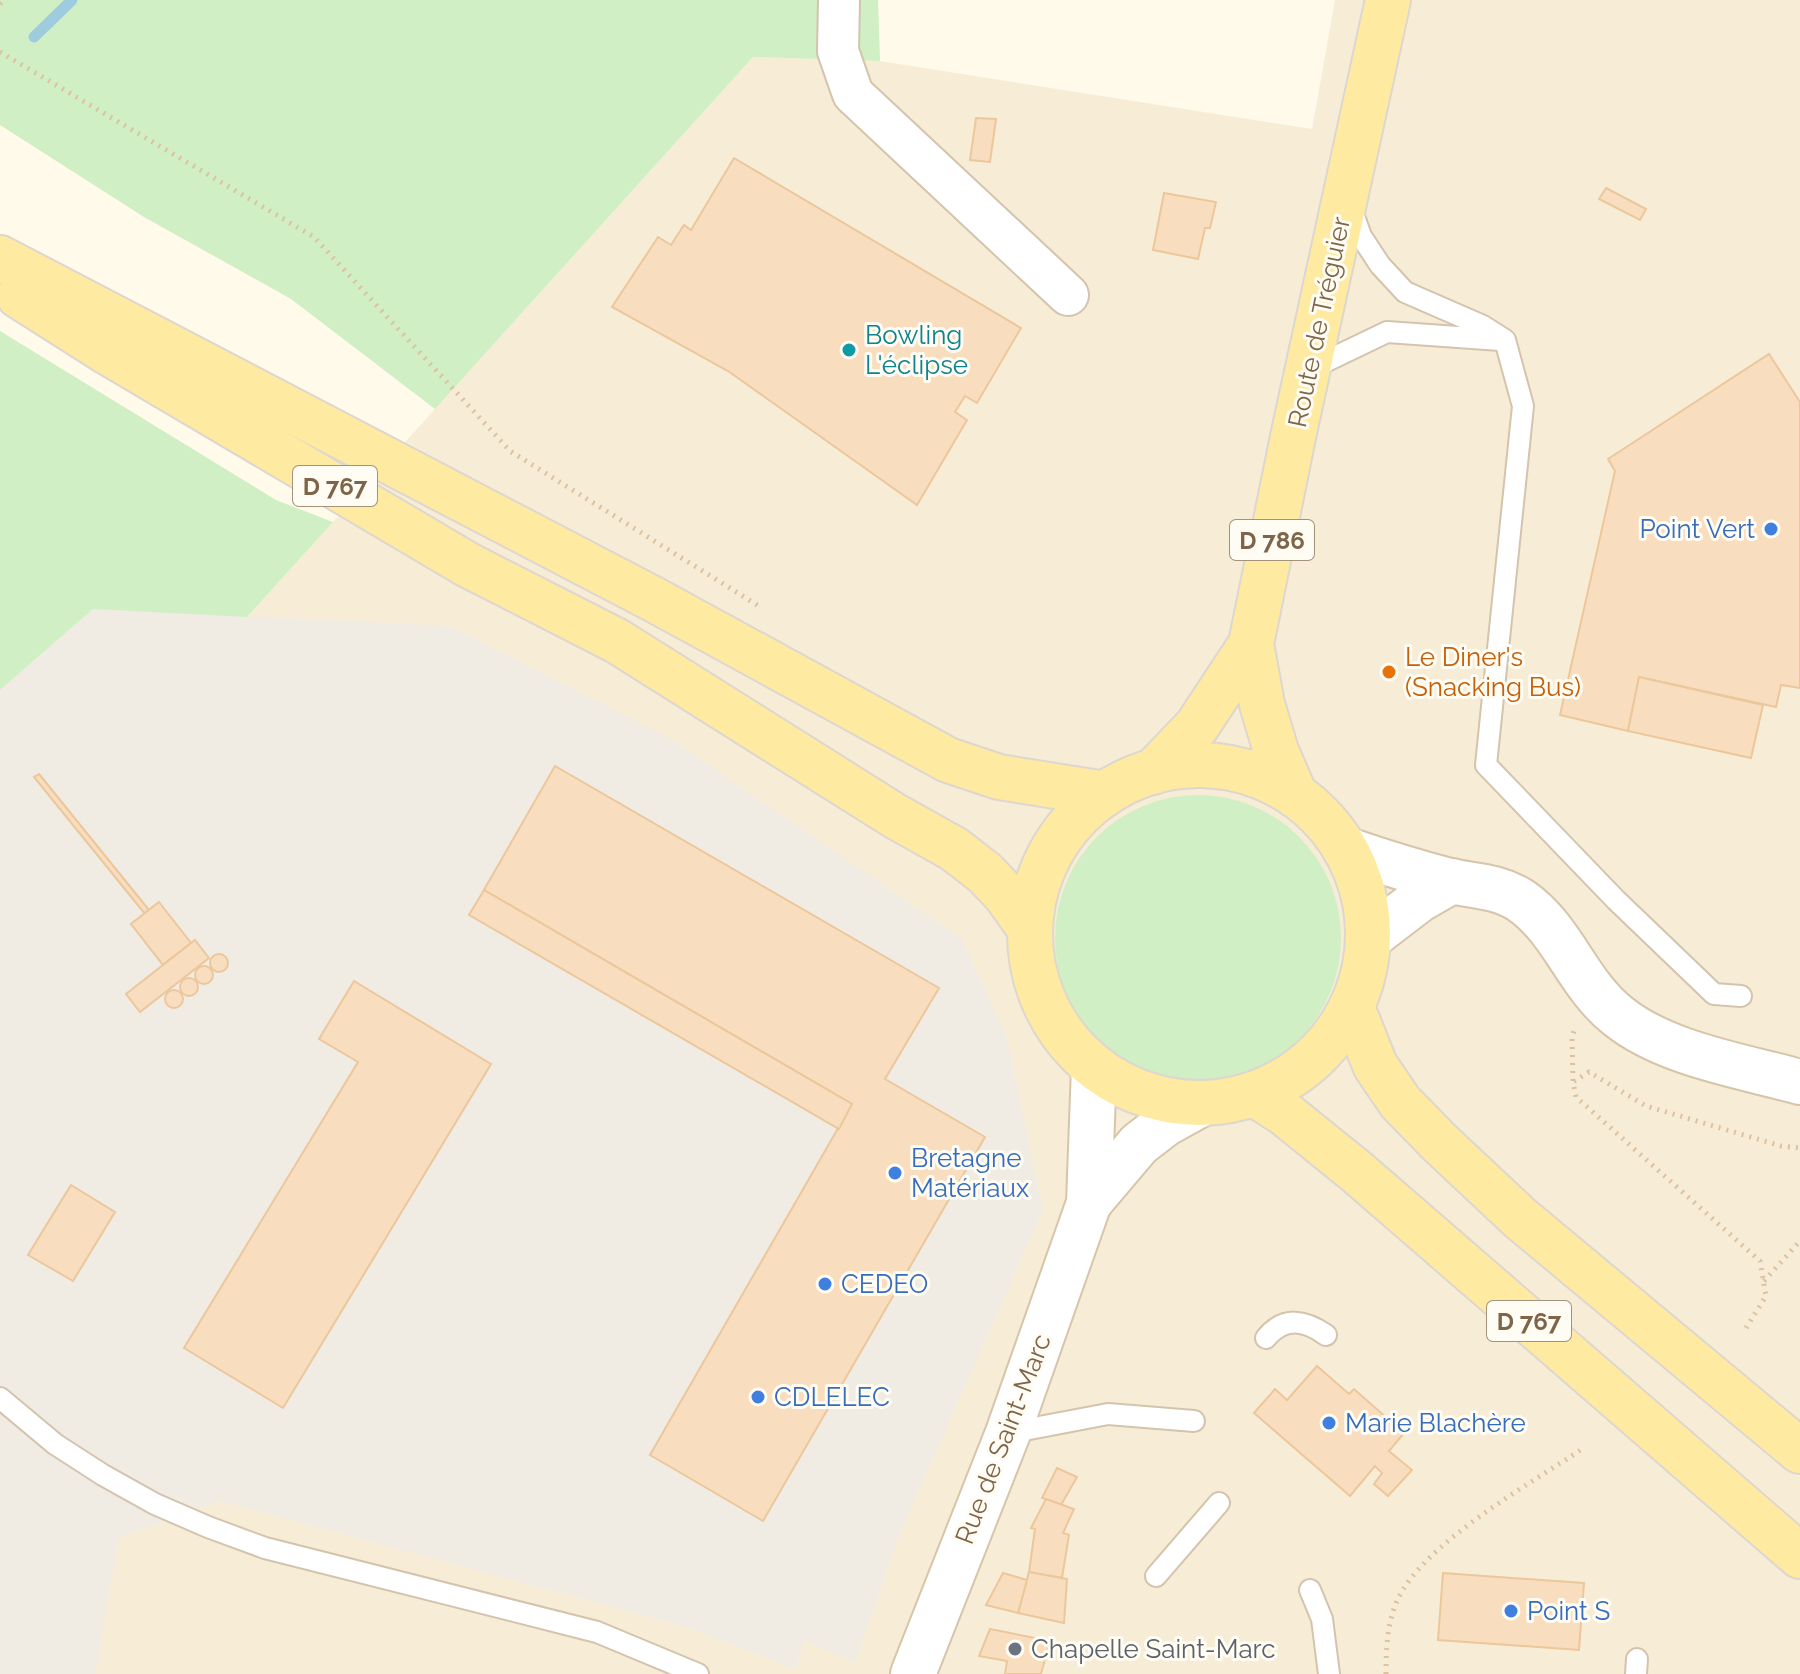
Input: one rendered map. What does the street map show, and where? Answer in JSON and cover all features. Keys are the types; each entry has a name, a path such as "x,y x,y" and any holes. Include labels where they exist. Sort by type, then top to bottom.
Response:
{"main road":[{"name":"Route de Tréguier","path":"1251,644 1388,0"},
{"name":"D 767","path":"0,258 655,600 948,760 999,777 1105,794"},
{"name":"D 767","path":"0,284 104,350 468,565 617,641 895,816 954,849 985,873 1005,894 1030,929"},
{"name":"D 786","path":"1153,772 1197,726 1251,644"},
{"name":"D 786","path":"1251,644 1272,737 1295,795"},
{"path":"1194,765 1227,768 1258,776 1295,795 1328,825 1345,849 1360,884 1368,939 1365,966 1352,1007 1319,1053 1289,1077 1254,1094 1203,1103 1174,1101 1119,1083 1094,1067 1062,1033 1045,1005 1035,976 1030,929 1038,882 1051,852 1069,826 1105,794 1153,772 1194,765"},
{"path":"1345,849 1452,881 1488,886 1519,900 1537,914 1560,941 1576,970 1617,1016 1663,1042 1800,1082"},
{"path":"1368,939 1419,900 1452,881"},
{"name":"D 767","path":"1352,1007 1375,1065 1400,1102 1439,1142 1554,1246 1800,1451"},
{"name":"Rue de Saint-Marc","path":"913,1674 1008,1433 1089,1203 1094,1067"},
{"name":"D 767","path":"1254,1094 1284,1113 1357,1172 1800,1556"},
{"name":"Rue de Saint-Marc","path":"1089,1203 1139,1144 1165,1124 1203,1103"}],"street":[{"path":"839,0 838,51 853,94 1068,295"}],"lane":[{"path":"1346,196 1361,236 1380,265 1405,292 1483,326 1505,340 1523,406 1486,765 1616,900 1714,994 1741,996"},
{"path":"1308,370 1387,332 1505,340"},
{"path":"1266,1338 1275,1327 1288,1323 1303,1323 1326,1335"},
{"path":"0,1398 55,1444 103,1475 155,1504 208,1527 265,1548 597,1632 698,1674"},
{"path":"1008,1433 1108,1414 1194,1421"},
{"path":"1156,1576 1219,1503"},
{"path":"1310,1590 1322,1619 1329,1674"}],"path":[{"path":"0,52 314,237 510,451 765,610"},
{"path":"1746,1328 1766,1296 1760,1261 1576,1097 1573,1082 1589,1072 1646,1106 1781,1146 1800,1148"},
{"path":"1764,1281 1800,1241"},
{"path":"1386,1674 1386,1640 1397,1600 1421,1567 1462,1529 1582,1449"}],"shaded area":[{"path":"1335,0 1800,0 1800,1674 0,1674 0,690 93,609 247,617 753,57 880,61 1312,129"},
{"name":"Bretagne Matériaux","path":"93,609 450,626 669,738 962,939 1006,1036 1043,1209 899,1535 855,1663 804,1640 796,1669 680,1625 221,1501 119,1537 95,1674 0,1674 0,690"}],"green space":[{"path":"0,0 878,0 880,61 753,57 435,409 291,299 144,217 0,125"},
{"path":"0,331 276,500 333,522 247,617 93,609 0,690"},
{"path":"1198,795 1226,798 1253,806 1277,819 1299,837 1317,859 1330,883 1338,910 1341,938 1338,966 1330,993 1317,1017 1299,1039 1277,1057 1253,1070 1226,1078 1198,1081 1170,1078 1143,1070 1119,1057 1097,1039 1079,1017 1066,993 1058,966 1055,938 1058,910 1066,883 1079,859 1097,837 1119,819 1143,806 1170,798"}],"building":[{"path":"976,118 996,119 990,162 970,160"},
{"name":"Bowling L'éclipse","path":"734,158 1021,328 977,403 965,396 955,412 967,420 917,505 728,371 612,307 658,237 671,245 684,225 691,230"},
{"path":"1606,188 1646,209 1640,220 1599,199"},
{"path":"1164,193 1216,202 1210,228 1205,228 1198,259 1153,250"},
{"path":"1769,354 1800,402 1800,688 1781,685 1776,707 1639,677 1628,731 1560,715 1615,471 1608,459"},
{"path":"1639,677 1763,705 1751,758 1628,731"},
{"path":"555,766 939,988 885,1079 985,1137 763,1521 650,1455 852,1104 484,890"},
{"path":"39,774 149,910 145,914 34,777"},
{"path":"484,890 852,1104 839,1129 469,915"},
{"path":"159,902 191,943 163,965 131,924"},
{"path":"195,940 209,958 140,1012 126,994"},
{"path":"219,954 228,963 219,972 210,963"},
{"path":"204,966 213,975 204,984 195,975"},
{"path":"189,978 198,987 189,996 180,987"},
{"path":"354,981 491,1064 283,1408 184,1348 358,1062 319,1039"},
{"path":"174,990 183,999 174,1008 165,999"},
{"path":"71,1185 115,1212 73,1281 28,1255"},
{"name":"Marie Blachère","path":"1317,1366 1349,1394 1354,1389 1404,1433 1389,1451 1412,1470 1388,1496 1374,1484 1382,1473 1375,1466 1350,1496 1254,1413 1275,1389 1287,1400"},
{"path":"1057,1468 1077,1477 1061,1505 1042,1498"},
{"path":"1046,1499 1074,1509 1063,1533 1069,1535 1062,1578 1029,1572 1035,1529 1031,1528"},
{"path":"1029,1572 1067,1579 1064,1623 1018,1613"},
{"path":"1003,1573 1027,1580 1018,1613 986,1605"},
{"name":"Point S","path":"1443,1573 1584,1583 1579,1650 1438,1640"},
{"name":"Chapelle Saint-Marc","path":"990,1629 1050,1641 1041,1674 1005,1674 1007,1661 979,1656"}],"waterway":[{"path":"34,37 72,0"}],"place":[{"name":"Bowling L'éclipse","path":"849,350"},
{"name":"Point Vert","path":"1771,529"},
{"name":"Le Diner's (Snacking Bus)","path":"1389,672"},
{"name":"Bretagne Matériaux","path":"895,1173"},
{"name":"CEDEO","path":"825,1284"},
{"name":"CDLELEC","path":"758,1397"},
{"name":"Marie Blachère","path":"1329,1423"},
{"name":"Point S","path":"1511,1611"},
{"name":"Chapelle Saint-Marc","path":"1015,1649"}]}
